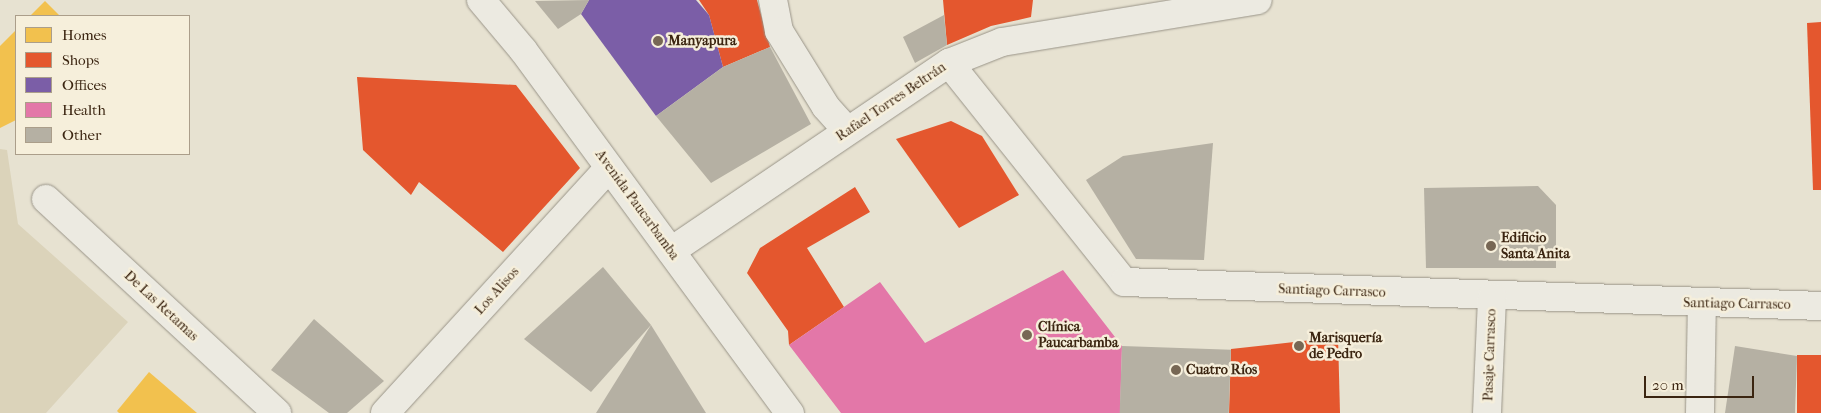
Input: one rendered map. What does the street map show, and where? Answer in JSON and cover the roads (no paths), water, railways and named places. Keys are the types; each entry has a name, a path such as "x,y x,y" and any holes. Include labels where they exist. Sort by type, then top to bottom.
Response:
{"street":[{"name":"Avenida Paucarbamba","path":"481,0 523,50 790,413"},
{"path":"773,0 778,31 826,107 847,130"},
{"name":"Rafael Torres Beltrán","path":"671,251 948,63 1002,42 1156,8 1258,0"},
{"name":"Santiago Carrasco","path":"948,63 1124,282 1492,297 1821,306"},
{"name":"Los Alisos","path":"385,413 609,168"},
{"name":"De Las Retamas","path":"46,199 277,413"},
{"name":"Pasaje Carrasco","path":"1487,413 1492,297"},
{"path":"1700,413 1702,304"}],"place":[{"name":"Manyapura","path":"658,41"},
{"name":"Edificio Santa Anita","path":"1491,246"},
{"name":"Clínica Paucarbamba","path":"1027,335"},
{"name":"Marisquería de Pedro","path":"1299,346"},
{"name":"Cuatro Ríos","path":"1176,370"}]}
